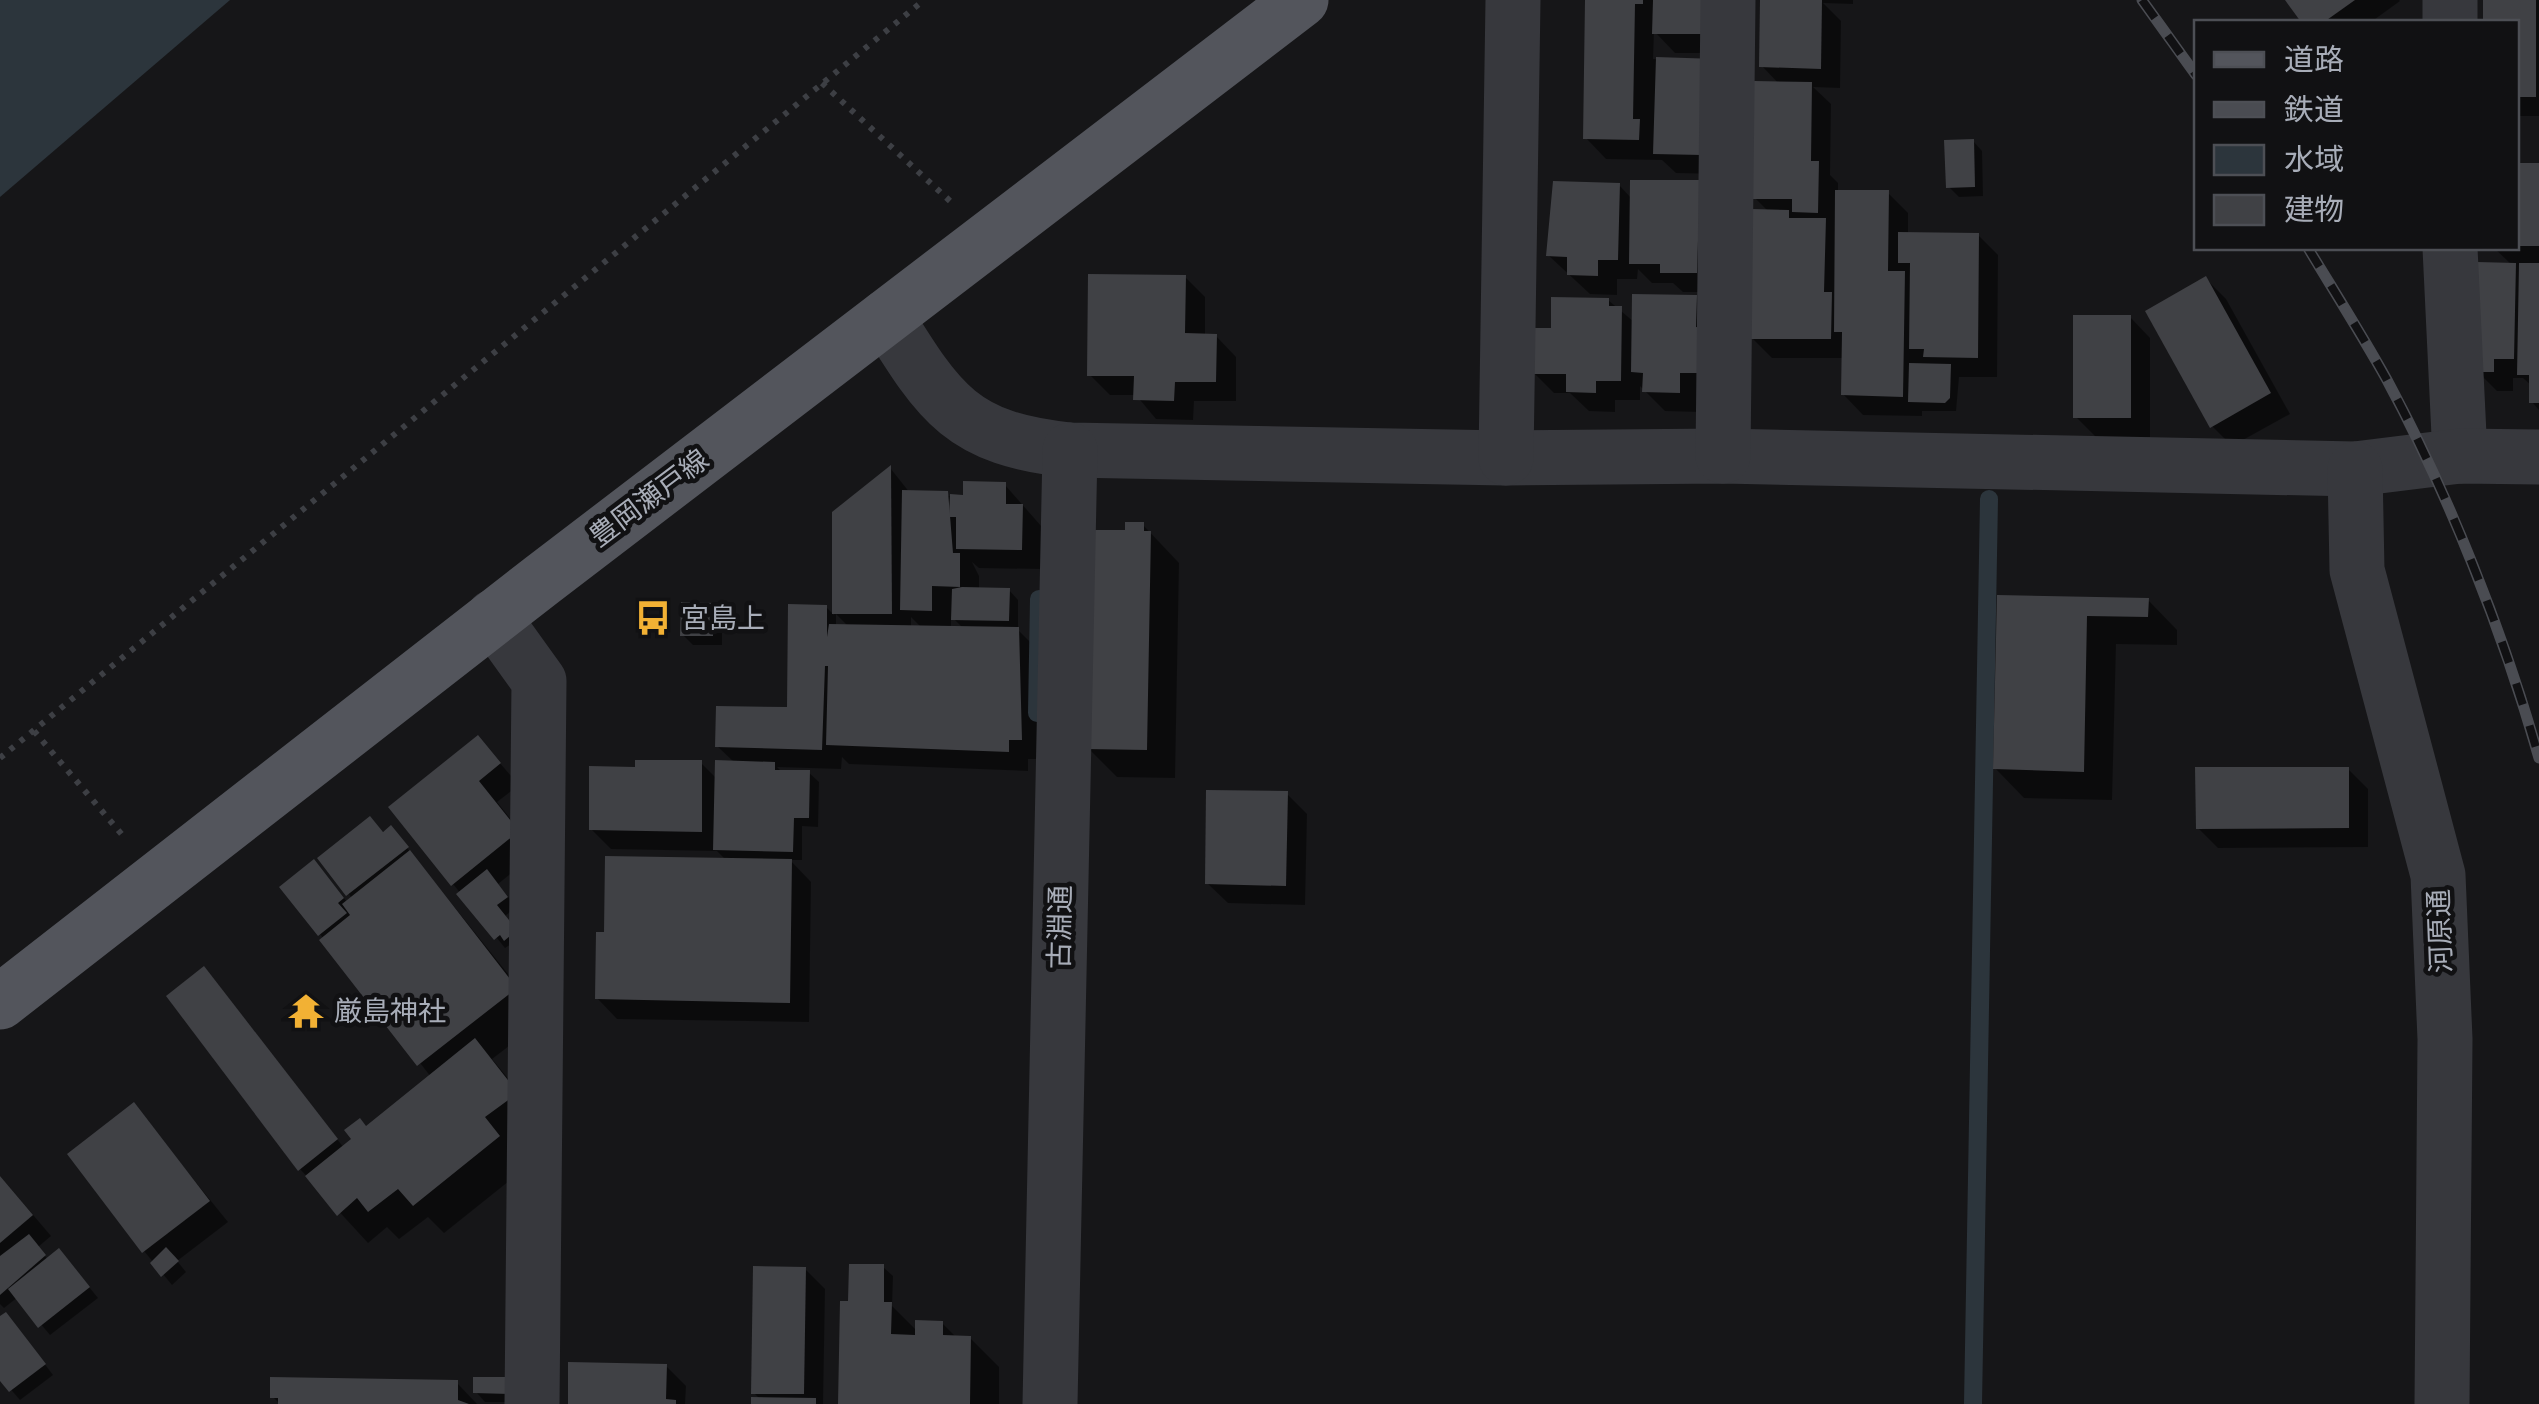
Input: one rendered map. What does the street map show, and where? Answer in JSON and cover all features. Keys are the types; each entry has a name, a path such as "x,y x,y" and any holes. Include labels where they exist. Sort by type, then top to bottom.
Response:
{"main road":[{"name":"豊岡瀬戸線","path":"0,1002 493,618 1301,0"}],"street":[{"path":"1506,458 1513,0"},
{"path":"1723,456 1728,0"},
{"path":"2450,250 2460,456"},
{"path":"886,317 929,384 948,406 974,425 1002,438 1070,450 1506,458 1723,456 2355,469 2460,456 2539,457"},
{"name":"古淵通","path":"1050,1404 1070,450"},
{"name":"河原通","path":"2355,469 2357,570 2438,874 2445,1039 2442,1404"},
{"path":"493,618 539,681 532,1404"}],"path":[{"path":"0,758 924,0"},
{"path":"822,83 958,209"},
{"path":"34,732 159,877"}],"water":[{"path":"0,0 230,0 0,197"}],"building":[{"path":"1585,0 1643,0 1643,4 1635,4 1633,119 1640,119 1639,140 1583,139"},
{"path":"1653,0 1710,0 1701,34 1652,34"},
{"path":"1760,0 1822,0 1821,69 1759,67"},
{"path":"2285,0 2355,0 2327,20 2300,20"},
{"path":"2483,0 2536,0 2536,97 2519,97 2519,20 2483,20"},
{"path":"1656,57 1717,59 1702,155 1653,154"},
{"path":"1754,81 1812,82 1811,161 1819,161 1818,213 1792,212 1792,199 1752,199"},
{"path":"1974,139 1975,187 1946,188 1944,140"},
{"path":"2519,163 2539,163 2539,246 2519,246"},
{"path":"1630,180 1699,180 1708,241 1698,241 1697,273 1660,273 1660,264 1629,264"},
{"path":"1553,181 1620,183 1618,260 1598,260 1598,276 1567,275 1567,257 1546,256"},
{"path":"1835,190 1889,190 1888,271 1905,271 1903,397 1841,395 1842,332 1834,332"},
{"path":"1752,209 1789,210 1789,218 1826,218 1824,292 1832,292 1831,339 1750,339"},
{"path":"1898,232 1979,233 1978,358 1923,357 1924,349 1909,349 1910,263 1898,263"},
{"path":"2477,262 2516,263 2514,359 2494,359 2494,372 2475,372"},
{"path":"2519,263 2539,263 2539,403 2529,403 2529,375 2517,375"},
{"path":"1088,274 1186,275 1185,333 1217,334 1216,382 1175,382 1174,401 1133,400 1134,376 1087,376"},
{"path":"2206,276 2271,393 2210,428 2145,311"},
{"path":"1632,294 1697,295 1696,327 1709,328 1708,373 1680,373 1680,393 1642,392 1643,373 1631,372"},
{"path":"1551,297 1609,298 1609,306 1622,306 1621,381 1596,381 1596,393 1566,392 1566,374 1532,374 1532,328 1551,328"},
{"path":"2073,315 2131,315 2131,418 2073,418"},
{"path":"1909,363 1951,364 1950,398 1945,403 1908,402"},
{"path":"891,465 892,614 832,614 832,512"},
{"path":"963,481 1006,482 1006,504 1023,504 1022,550 956,549 956,517 949,517 950,494 963,495"},
{"path":"902,490 948,491 953,553 960,553 960,587 932,586 932,611 900,610"},
{"path":"1125,522 1144,522 1144,531 1151,531 1147,750 1085,749 1088,530 1125,530"},
{"path":"1010,588 1009,621 951,620 952,589"},
{"path":"1997,595 2149,598 2148,617 2087,616 2084,772 1993,769"},
{"path":"681,602 714,603 713,636 680,636"},
{"path":"788,604 827,605 827,637 829,624 1019,627 1022,740 1009,740 1009,752 826,745 825,666 822,750 715,747 716,706 787,707"},
{"path":"478,735 501,763 479,781 519,831 451,886 388,807"},
{"path":"635,760 702,760 702,832 589,830 589,766 635,767"},
{"path":"715,760 775,762 775,770 810,770 809,818 794,818 793,852 713,850"},
{"path":"2195,767 2349,767 2349,828 2196,829"},
{"path":"1206,790 1288,791 1286,886 1205,884"},
{"path":"370,816 383,832 391,825 409,847 346,896 317,858"},
{"path":"410,850 517,988 417,1066 319,940 350,915 342,904"},
{"path":"605,856 792,859 790,1003 595,999 596,932 604,932"},
{"path":"314,859 344,898 338,903 347,913 318,936 279,887"},
{"path":"487,869 508,897 497,905 517,930 504,941 500,935 494,940 456,894"},
{"path":"204,966 338,1139 298,1171 166,996"},
{"path":"475,1038 518,1093 485,1117 500,1136 413,1206 398,1189 368,1212 357,1198 337,1216 305,1176 351,1139 344,1130 360,1118 366,1126"},
{"path":"134,1102 210,1201 142,1253 67,1154"},
{"path":"0,1176 33,1215 0,1243"},
{"path":"29,1234 46,1255 0,1295 0,1256"},
{"path":"166,1247 179,1261 161,1277 150,1263"},
{"path":"59,1248 90,1287 38,1328 8,1289"},
{"path":"849,1264 884,1264 884,1302 892,1302 891,1334 915,1335 915,1320 943,1321 943,1335 971,1336 970,1404 838,1404 840,1301 848,1301"},
{"path":"753,1266 806,1267 804,1394 751,1394"},
{"path":"6,1312 46,1364 9,1392 0,1381 0,1316"},
{"path":"568,1362 667,1364 666,1399 676,1400 676,1404 568,1404"},
{"path":"270,1377 458,1380 458,1400 469,1404 278,1404 278,1398 270,1398"},
{"path":"473,1377 510,1377 510,1394 473,1393"},
{"path":"751,1397 816,1398 816,1404 751,1404"}],"waterway":[{"path":"1973,1404 1989,499"},
{"path":"1037,713 1039,599"}],"railway":[{"path":"2142,0 2194,72"},
{"path":"2309,250 2387,380 2432,470 2491,613 2539,758"}],"place":[{"name":"宮島上","path":"653,618"},
{"name":"厳島神社","path":"306,1011"}]}
